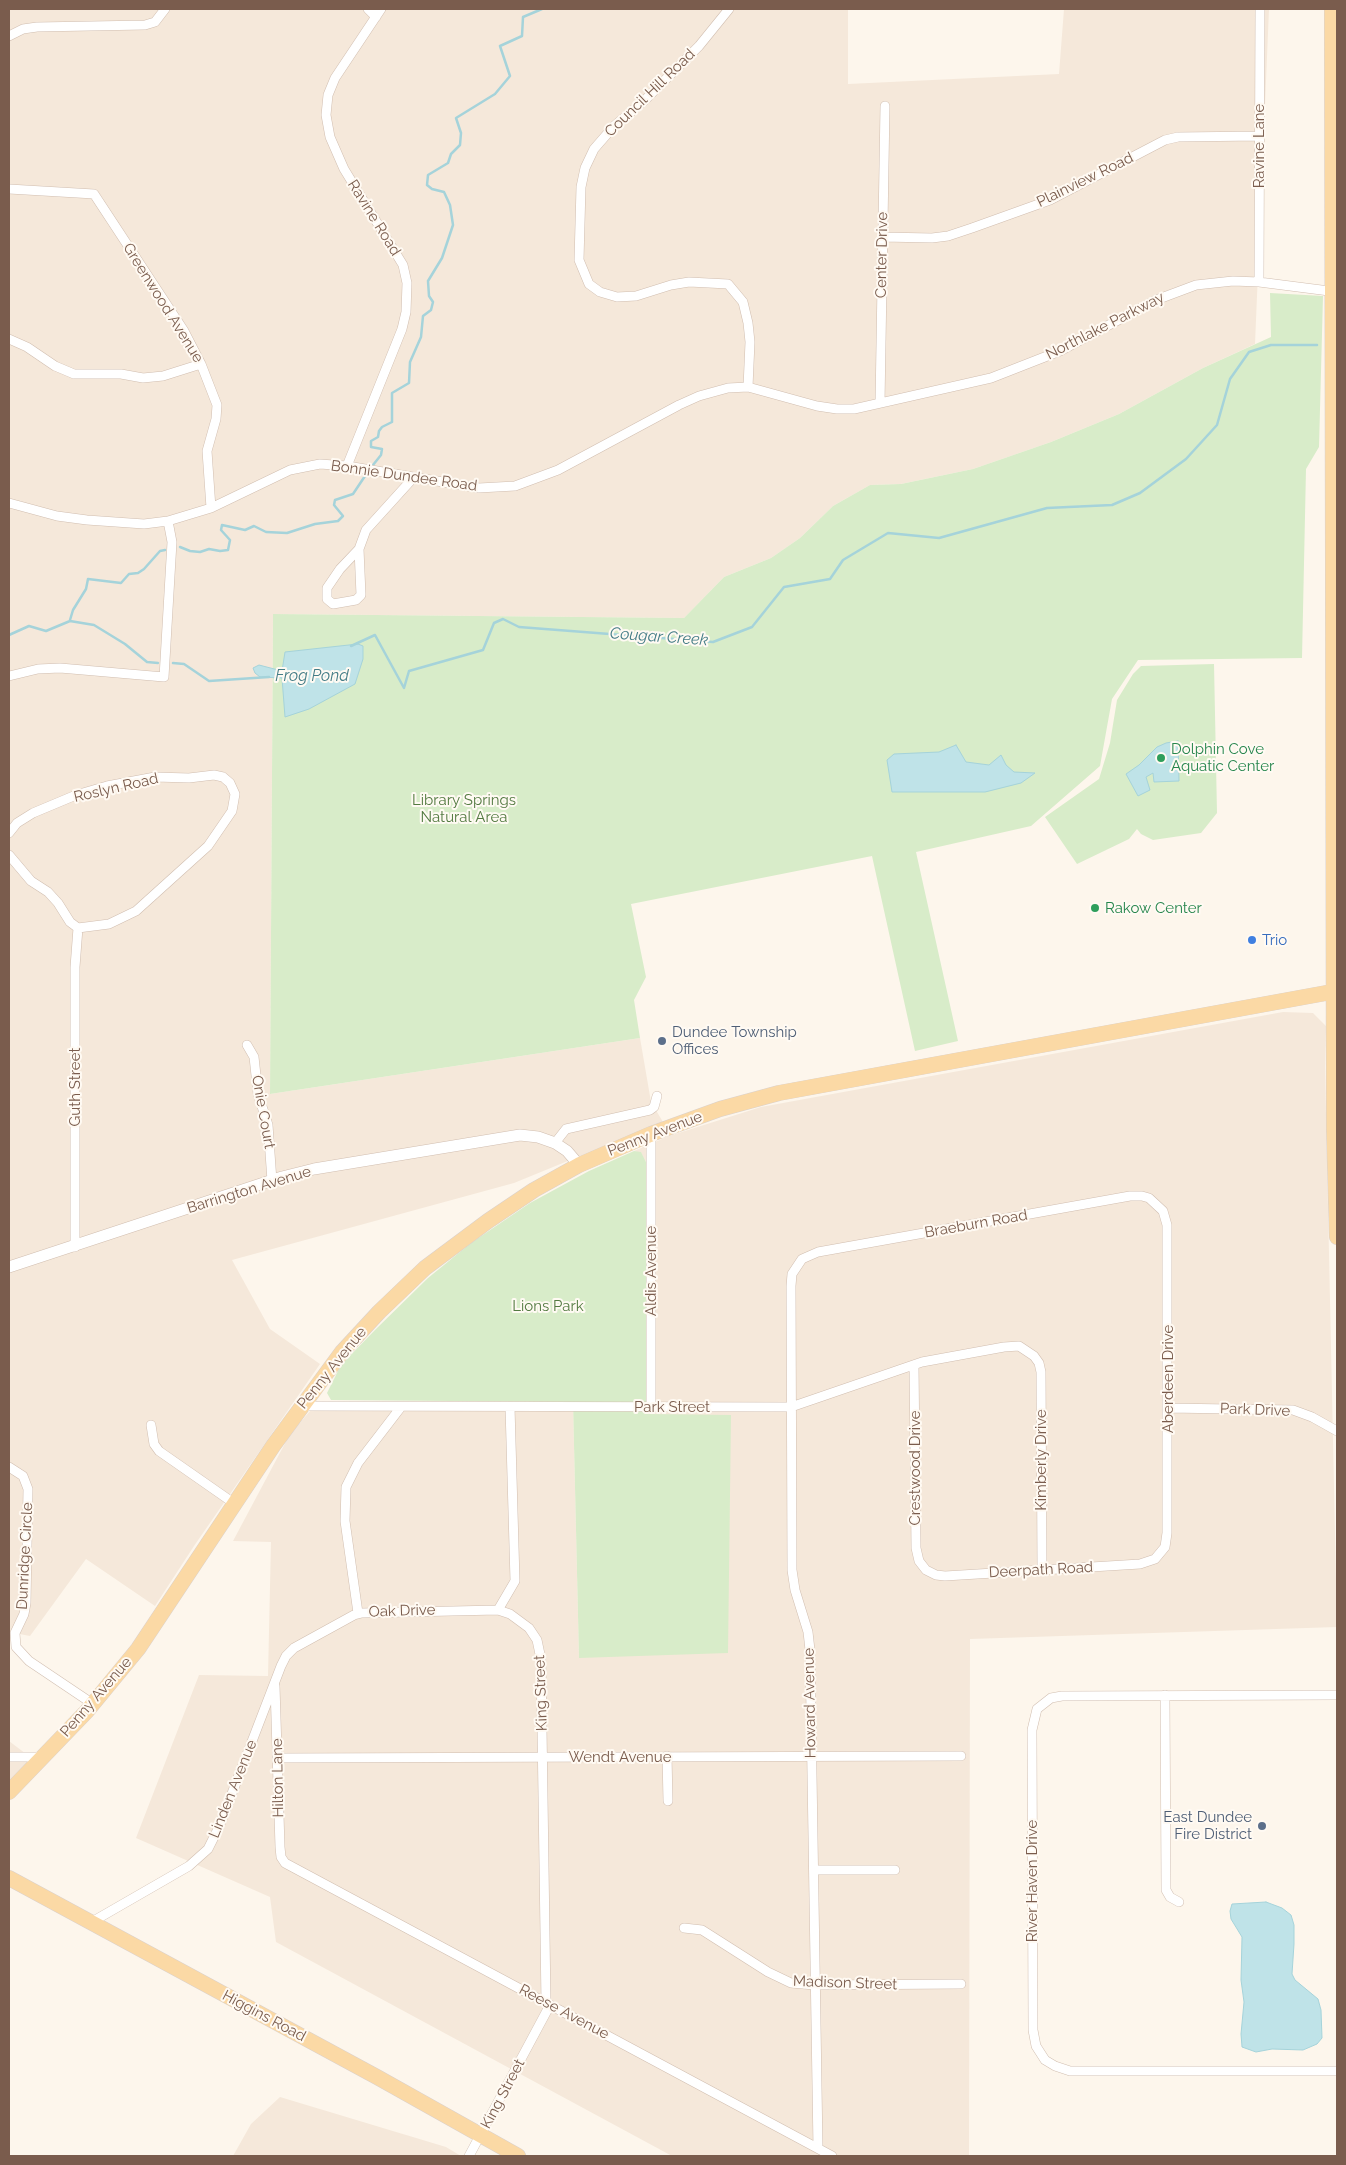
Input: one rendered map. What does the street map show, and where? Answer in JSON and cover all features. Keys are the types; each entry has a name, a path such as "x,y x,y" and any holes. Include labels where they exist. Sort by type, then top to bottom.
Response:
{"main road":[{"path":"1332,9 1336,991 1334,1129 1337,1237"},
{"name":"Penny Avenue","path":"9,1792 40,1757 93,1704 145,1639 301,1406 342,1352 379,1312 425,1268 488,1221 534,1190 578,1165 651,1134 720,1110 778,1094 995,1052 1336,991"},
{"name":"Higgins Road","path":"9,1878 518,2156"}],"street":[{"path":"9,36 23,29 37,27 145,25 155,22 165,9"},
{"path":"368,9 379,13"},
{"name":"Council Hill Road","path":"729,9 682,64 644,101 614,126 594,149 585,168 581,187 578,260 589,284 602,293 617,297 636,296 671,285 707,282 728,284 743,302 750,332 748,387"},
{"name":"Ravine Lane","path":"1258,282 1260,9"},
{"name":"Ravine Road","path":"347,466 402,328 406,312 407,283 403,265 344,169 330,138 326,115 330,86 379,13"},
{"name":"Center Drive","path":"880,403 885,106"},
{"name":"Plainview Road","path":"882,237 932,238 972,228 1050,200 1165,140 1178,137 1258,136"},
{"name":"Greenwood Avenue","path":"9,189 94,194 184,332 201,364 217,405 216,419 207,451 210,508"},
{"name":"Northlake Parkway","path":"817,406 836,410 854,409 991,378 1060,351 1156,300 1196,285 1232,281 1258,282 1334,292"},
{"path":"9,339 27,347 55,366 74,374 121,374 143,378 163,376 201,364"},
{"name":"Bonnie Dundee Road","path":"9,503 57,516 86,520 144,524 168,521 210,508 290,470 320,464 347,466 479,488 515,486 558,470 699,396 728,388 748,387 817,406"},
{"path":"359,549 361,595 356,600 333,604 327,599 327,588 331,580 359,549 366,530 414,477"},
{"path":"9,676 38,669 60,668 164,677 172,542 168,521"},
{"name":"Roslyn Road","path":"9,833 17,823 33,813 76,795 107,786 154,777 189,778 214,775 223,777 230,783 235,794 232,811 208,846 136,911 109,924 78,928"},
{"path":"9,855 31,881 48,892 58,903 70,922 78,928"},
{"name":"Guth Street","path":"75,1246 75,967 78,928"},
{"name":"Onie Court","path":"247,1045 254,1057 258,1094 268,1125 272,1180"},
{"path":"555,1143 566,1129 650,1110 655,1105 657,1096"},
{"name":"Aldis Avenue","path":"651,1134 651,1407"},
{"name":"Barrington Avenue","path":"9,1267 272,1180 314,1169 500,1137 529,1136 555,1143 567,1151 578,1165"},
{"name":"Braeburn Road","path":"799,1262 806,1256 818,1252 1130,1196 1142,1196 1156,1202"},
{"name":"Aberdeen Drive","path":"1156,1202 1163,1211 1167,1225 1167,1540 1164,1549 1158,1557"},
{"name":"Howard Avenue","path":"799,1262 792,1274 791,1282 792,1577 809,1638 815,1985 821,2152"},
{"name":"Park Street","path":"301,1406 791,1407 930,1360 1007,1346 1021,1347 1031,1353"},
{"name":"Kimberly Drive","path":"1031,1353 1038,1361 1040,1372 1042,1569"},
{"name":"Crestwood Drive","path":"914,1365 916,1548 919,1561 924,1568"},
{"path":"358,1613 345,1521 346,1487 358,1463 401,1407"},
{"path":"498,1610 515,1581 510,1407"},
{"name":"Park Drive","path":"1168,1408 1290,1410 1312,1417 1337,1431"},
{"path":"151,1425 153,1440 157,1449 235,1504"},
{"name":"Dunridge Circle","path":"9,1467 17,1471 24,1478 28,1495 26,1607 15,1632 16,1647 29,1661 93,1704"},
{"name":"Deerpath Road","path":"924,1568 936,1575 945,1576 1140,1564 1158,1557"},
{"name":"Oak Drive","path":"275,1681 284,1659 294,1648 358,1613 498,1610"},
{"name":"King Street","path":"469,2156 548,2004 541,1662 538,1643 527,1626 510,1614 498,1610"},
{"name":"Hilton Lane","path":"275,1681 281,1855 284,1862 295,1869"},
{"name":"Linden Avenue","path":"90,1923 189,1866 208,1849 220,1827 275,1681"},
{"name":"River Haven Drive","path":"1337,1695 1062,1696 1046,1701 1037,1709 1034,1714 1032,1730 1032,2030 1036,2046 1049,2062 1070,2071 1337,2071"},
{"path":"1165,1696 1166,1890 1170,1897 1179,1902"},
{"path":"667,1756 668,1801"},
{"name":"Wendt Avenue","path":"278,1758 961,1756"},
{"path":"9,1757 40,1757"},
{"name":"Reese Avenue","path":"295,1869 821,2152 832,2156"},
{"path":"814,1870 895,1870"},
{"name":"Madison Street","path":"684,1928 702,1930 768,1972 785,1981 797,1984 961,1984"}],"shaded area":[{"path":"9,9 848,9 848,84 1059,74 1064,9 1269,9 1255,344 1203,368 1119,414 1051,442 973,469 901,484 870,485 833,506 800,538 771,558 724,577 684,618 273,614 270,1094 640,1038 651,1102 663,1122 514,1183 232,1260 270,1329 320,1364 194,1546 155,1606 86,1559 30,1636 9,1632"},
{"path":"1283,1012 1313,1013 1326,1026 1325,1067 1337,1627 970,1639 969,2156 672,2156 276,1942 270,1897 136,1838 199,1675 268,1676 271,1542 233,1541 290,1434 318,1402 573,1402 579,1658 731,1415 646,1415 646,1162 641,1153 634,1151 669,1136 761,1107"},
{"path":"9,1741 34,1760 9,1784"},
{"path":"280,2097 446,2147 461,2156 233,2156 251,2124"}],"green space":[{"name":"Library Springs Natural Area","path":"1270,293 1323,296 1319,447 1306,469 1302,658 1138,660 1112,699 1100,766 1031,826 916,852 958,1041 915,1051 872,856 631,904 646,977 634,1000 640,1038 270,1094 273,614 684,618 724,577 771,558 800,538 833,506 870,485 901,484 973,469 1051,442 1119,414 1203,368 1271,337"},
{"name":"Dolphin Cove Aquatic Center","path":"1214,664 1217,813 1201,833 1153,840 1141,834 1137,829 1129,839 1077,864 1045,817 1099,779 1110,743 1117,700 1133,674 1141,666"},
{"name":"Lions Park","path":"634,1151 641,1152 646,1162 646,1414 731,1415 728,1653 579,1658 573,1402 331,1400 327,1393 341,1365 428,1278 471,1243 530,1203 589,1171"}],"water":[{"name":"Frog Pond","path":"358,644 363,646 363,659 355,684 309,709 285,717 282,678 260,677 253,668 259,665 282,671 285,652"},
{"path":"1178,741 1179,781 1154,782 1153,773 1146,777 1150,790 1138,796 1126,774 1139,765 1157,747"},
{"path":"956,745 966,762 989,765 1001,755 1006,765 1014,772 1035,773 1021,783 985,792 892,792 887,760 894,754 939,752"},
{"path":"1266,1902 1282,1908 1291,1915 1294,1925 1292,1974 1295,1980 1318,1999 1321,2010 1322,2038 1317,2044 1303,2050 1272,2049 1256,2052 1242,2047 1241,2034 1244,2002 1241,1980 1242,1937 1231,1919 1230,1911 1232,1904"}],"waterway":[{"path":"373,465 381,455 382,449 371,447 371,441 378,437 382,427 392,422 392,393 409,383 410,362 421,337 423,316 431,310 433,302 429,296 428,281 442,258 453,225 450,205 444,192 432,189 427,185 428,175 448,163 451,154 460,145 461,133 456,118 495,94 510,76 500,46 522,36 523,17 542,9"},
{"name":"Cougar Creek","path":"351,646 375,635 404,688 409,671 483,650 494,623 503,619 519,627 713,642 752,627 784,587 830,579 843,560 888,533 939,538 1047,508 1112,505 1140,493 1186,459 1217,425 1230,379 1249,352 1271,345 1317,345"},
{"path":"180,547 200,552 209,549 228,550 230,540 221,530 222,525 245,530 254,526 266,532 287,533 315,524 338,521 343,516 334,505 335,500 353,494 365,476"},
{"path":"70,620 73,610 86,589 88,579 121,583 129,574 138,573 144,569 160,551 165,550"},
{"path":"9,635 29,626 46,631 70,621 94,625 125,644 147,662 158,663"},
{"name":"Cougar Creek","path":"173,663 184,664 209,681 269,677"}],"place":[{"name":"Dolphin Cove Aquatic Center","path":"1161,758"},
{"name":"Rakow Center","path":"1095,908"},
{"name":"Trio","path":"1252,940"},
{"name":"Dundee Township Offices","path":"662,1041"},
{"name":"East Dundee Fire District","path":"1262,1826"}]}
